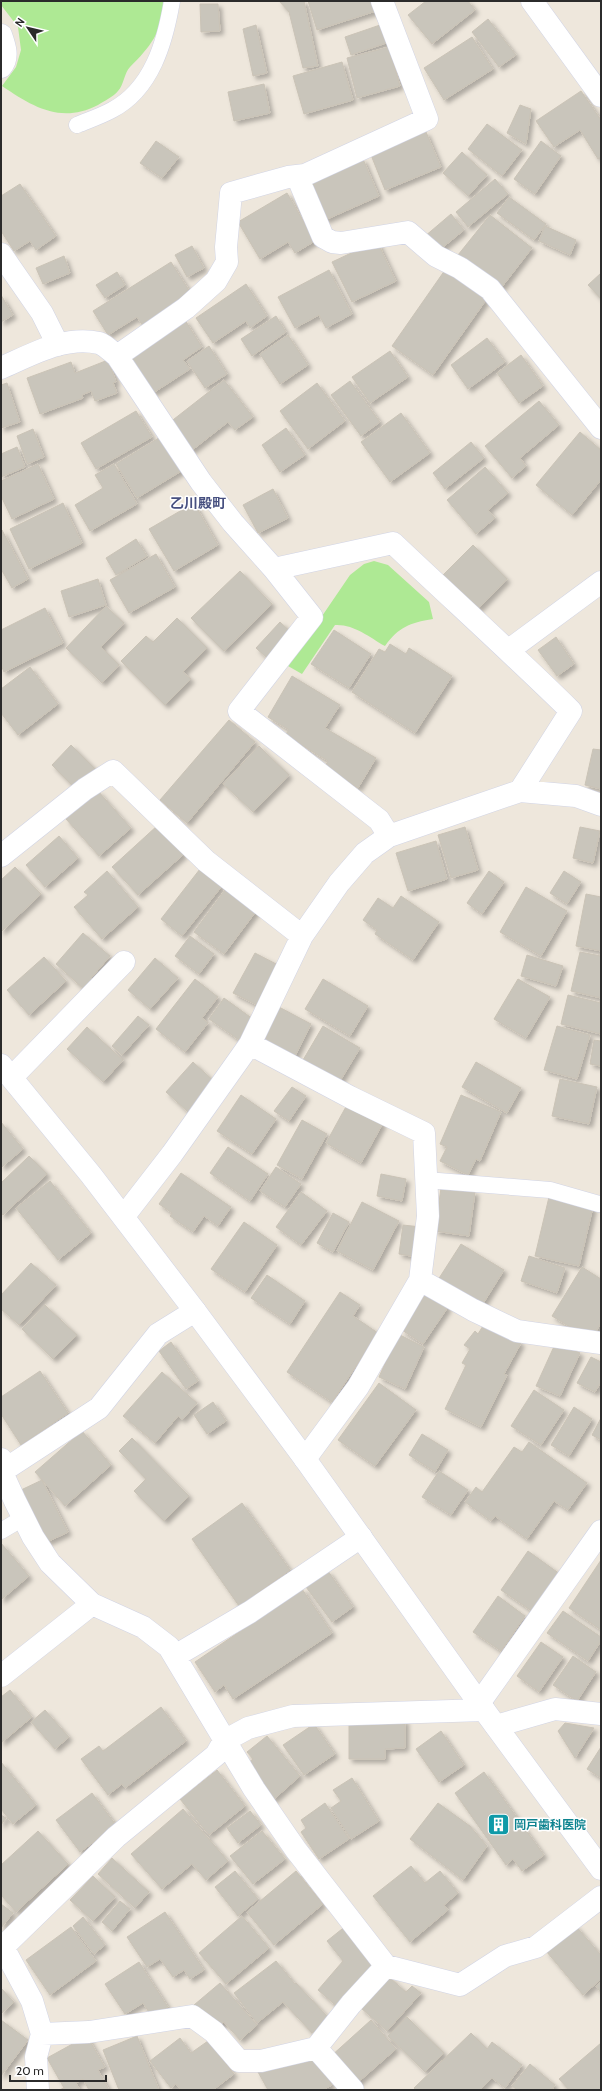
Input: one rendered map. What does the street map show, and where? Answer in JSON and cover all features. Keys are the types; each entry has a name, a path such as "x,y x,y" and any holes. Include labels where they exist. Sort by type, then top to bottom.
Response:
{"street":[{"path":"117,356 186,308 216,281 227,262 226,246 231,194 305,175 427,119 382,1"},
{"path":"540,4 601,96"},
{"path":"1,35 6,50 1,68"},
{"path":"297,176 323,237 327,240 341,243 408,232 436,256 460,268 490,289 601,428"},
{"path":"1,254 42,313 58,345"},
{"path":"1,368 58,345 80,341 101,343 117,356 201,482 233,523 274,569 312,617 238,711 379,820 389,836"},
{"path":"274,569 393,543 489,635 509,650 571,711 520,792"},
{"path":"509,650 601,582"},
{"path":"1,856 85,789 113,771 206,861 302,936"},
{"path":"124,1216 172,1154 250,1044 302,936 349,871 365,853 389,836 520,792 576,796 601,805"},
{"path":"124,962 7,1071 124,1216 195,1311 305,1459 601,1869"},
{"path":"250,1044 350,1097 424,1133 428,1216 420,1280 358,1387 305,1459"},
{"path":"420,1280 473,1310 517,1331 601,1343"},
{"path":"195,1311 158,1334 99,1408 2,1464 5,1479 23,1518 50,1564 92,1604 143,1626 169,1647 224,1741 296,1850 386,1966 460,1985 505,1956 536,1947 601,1897"},
{"path":"487,1713 601,1531"},
{"path":"175,1656 250,1612 361,1537"},
{"path":"1,1676 92,1604"},
{"path":"38,2090 36,2057 42,2034 32,2001 2,1948 116,1837 216,1755 224,1741 248,1728 293,1716 487,1713 555,1709 601,1714"},
{"path":"42,2034 89,2032 192,2016 214,2032 239,2061 261,2061 316,2048 351,2004 386,1966"},
{"path":"316,2048 353,2090"}],"lane":[{"path":"78,125 113,110 134,94 148,75 162,48 172,1"},
{"path":"426,1180 550,1190 599,1204"},
{"path":"1,1531 23,1518"}],"green space":[{"path":"1,1 163,1 161,22 154,38 144,53 128,70 122,86 118,91 98,105 85,110 72,113 60,113 36,106 2,86 16,67 21,50 18,27 1,5"},
{"path":"374,561 388,565 429,602 433,619 417,622 405,627 395,634 385,646 355,629 342,625 335,625 302,674 288,666 350,575 364,564"}],"building":[{"path":"279,1 304,1 318,66 303,68 289,12"},
{"path":"308,1 372,1 376,11 317,30"},
{"path":"426,1 468,1 475,10 432,44 408,15"},
{"path":"200,4 218,4 220,31 201,32"},
{"path":"488,19 516,55 499,67 472,32"},
{"path":"383,24 389,42 351,55 345,37"},
{"path":"256,25 267,73 253,76 243,29"},
{"path":"472,37 493,69 444,100 424,68"},
{"path":"389,47 400,86 357,98 347,58"},
{"path":"342,62 353,100 304,114 293,76"},
{"path":"264,84 270,113 234,121 228,92"},
{"path":"581,91 601,120 601,156 598,159 580,130 554,147 536,121"},
{"path":"520,105 531,109 526,144 507,133"},
{"path":"487,124 522,150 502,176 468,149"},
{"path":"426,132 441,167 385,190 371,155"},
{"path":"156,141 179,157 162,178 140,163"},
{"path":"541,141 561,156 535,194 514,179"},
{"path":"462,152 487,175 468,196 443,173"},
{"path":"363,159 379,196 325,220 309,183"},
{"path":"495,179 508,194 468,227 456,212"},
{"path":"20,184 56,236 36,250 30,241 14,251 1,231 1,196"},
{"path":"287,193 315,241 295,253 288,242 260,259 238,222"},
{"path":"509,197 546,224 534,240 497,213"},
{"path":"451,214 464,230 437,252 424,237"},
{"path":"490,215 532,248 501,288 458,255"},
{"path":"545,226 576,240 570,255 539,241"},
{"path":"377,241 396,281 352,302 332,262"},
{"path":"192,246 204,268 187,277 175,255"},
{"path":"64,256 70,273 43,284 36,268"},
{"path":"171,262 192,295 143,326 137,317 108,335 93,311"},
{"path":"329,270 352,314 326,328 319,315 295,328 278,297"},
{"path":"445,270 486,300 433,375 392,346"},
{"path":"117,272 125,285 105,298 96,285"},
{"path":"601,273 601,299 588,285"},
{"path":"246,284 267,316 250,328 246,321 213,343 196,318"},
{"path":"1,295 13,315 1,322"},
{"path":"276,316 286,332 252,356 241,339"},
{"path":"185,320 202,347 183,360 190,369 153,393 130,357"},
{"path":"288,335 308,365 280,384 260,354"},
{"path":"487,338 505,362 468,389 451,365"},
{"path":"209,346 227,374 205,388 187,361"},
{"path":"390,351 408,377 370,403 352,377"},
{"path":"521,355 543,386 519,403 497,373"},
{"path":"108,360 116,382 113,383 117,393 95,401 91,391 82,395 83,398 40,414 27,378 71,362 75,373"},
{"path":"224,380 253,417 235,430 228,422 191,451 169,423"},
{"path":"350,381 380,422 361,436 331,395"},
{"path":"7,383 20,422 1,428 1,385"},
{"path":"317,383 345,421 308,449 280,411"},
{"path":"539,401 559,425 520,458 526,466 512,478 485,446"},
{"path":"136,411 152,437 96,469 81,443"},
{"path":"401,413 430,453 390,482 361,442"},
{"path":"286,428 305,455 280,472 262,445"},
{"path":"33,429 44,457 27,464 17,436"},
{"path":"580,432 601,450 601,480 572,515 536,485"},
{"path":"162,436 183,470 137,498 116,464"},
{"path":"471,442 484,458 445,489 433,473"},
{"path":"17,447 25,467 1,477 1,454"},
{"path":"38,464 54,499 12,519 1,496 1,481"},
{"path":"114,464 137,504 90,531 75,505 103,488 95,475"},
{"path":"485,467 508,493 488,510 495,518 476,534 447,500"},
{"path":"273,489 288,518 258,533 243,505"},
{"path":"63,503 82,543 29,569 10,529"},
{"path":"194,503 218,545 174,571 149,529"},
{"path":"2,530 28,579 12,588 1,569"},
{"path":"136,539 147,556 116,575 106,558"},
{"path":"473,545 507,579 478,609 443,575"},
{"path":"156,554 175,587 129,613 110,580"},
{"path":"240,571 272,604 224,651 191,618"},
{"path":"98,579 106,605 69,617 61,591"},
{"path":"106,606 124,623 101,647 119,665 102,683 66,648"},
{"path":"45,608 63,643 4,672 1,665 1,630"},
{"path":"177,618 207,648 183,672 191,679 165,705 121,661 146,636 153,642"},
{"path":"280,622 292,633 268,659 256,648"},
{"path":"334,630 371,654 349,688 311,664"},
{"path":"556,637 574,664 557,676 538,650"},
{"path":"390,644 406,654 409,648 452,676 415,733 352,692 379,649 385,652"},
{"path":"30,667 58,704 18,735 1,713 1,689"},
{"path":"292,676 340,705 325,728 376,758 358,788 324,768 328,761 285,735 289,730 268,717"},
{"path":"229,720 255,742 187,823 160,800"},
{"path":"71,745 96,770 77,790 52,765"},
{"path":"259,746 289,775 253,812 223,784"},
{"path":"593,749 601,750 601,789 585,785"},
{"path":"98,791 131,828 99,856 66,819"},
{"path":"158,825 184,854 138,895 112,867"},
{"path":"465,827 478,870 451,878 438,835"},
{"path":"580,827 600,831 593,863 573,858"},
{"path":"59,836 78,858 45,887 26,865"},
{"path":"436,841 447,879 408,891 396,853"},
{"path":"15,867 41,894 1,932 1,880"},
{"path":"200,869 222,886 182,936 161,919"},
{"path":"107,871 138,907 102,939 74,907 88,895 84,892"},
{"path":"489,871 504,882 482,914 467,903"},
{"path":"564,871 581,882 567,904 550,893"},
{"path":"227,887 257,910 224,954 194,932"},
{"path":"526,887 567,911 541,956 500,932"},
{"path":"586,894 601,897 601,951 576,946"},
{"path":"401,896 439,922 413,960 375,934 377,930 363,920 378,898 393,908"},
{"path":"83,933 110,956 91,978 96,982 87,992 56,964"},
{"path":"190,936 214,954 199,974 175,956"},
{"path":"580,952 601,956 601,998 571,991"},
{"path":"255,953 282,967 261,1007 233,993"},
{"path":"527,955 563,966 556,986 521,976"},
{"path":"44,957 66,981 29,1015 7,990"},
{"path":"155,958 178,978 150,1009 128,990"},
{"path":"195,979 218,997 202,1018 208,1023 185,1052 156,1029"},
{"path":"323,979 368,1006 350,1036 305,1009"},
{"path":"518,979 550,997 526,1038 494,1019"},
{"path":"568,995 601,1003 601,1034 561,1024"},
{"path":"224,998 253,1019 239,1040 209,1019"},
{"path":"279,1007 311,1024 292,1062 260,1045"},
{"path":"138,1016 149,1025 122,1055 112,1046"},
{"path":"323,1026 360,1048 340,1081 303,1060"},
{"path":"557,1026 590,1035 577,1079 544,1070"},
{"path":"87,1027 123,1060 103,1082 67,1049"},
{"path":"594,1040 601,1041 601,1066 590,1064"},
{"path":"193,1062 215,1082 188,1112 166,1092"},
{"path":"476,1062 521,1088 507,1113 462,1087"},
{"path":"560,1079 597,1087 589,1124 552,1116"},
{"path":"292,1087 306,1096 289,1121 274,1111"},
{"path":"241,1095 276,1119 252,1154 217,1131"},
{"path":"461,1095 501,1112 480,1161 476,1159 468,1175 440,1161 447,1147 440,1144"},
{"path":"348,1103 383,1123 361,1163 326,1143"},
{"path":"302,1120 327,1134 302,1179 277,1165"},
{"path":"1,1122 23,1149 2,1167 1,1165"},
{"path":"228,1147 268,1174 250,1201 210,1173"},
{"path":"29,1156 47,1174 3,1215 1,1213 1,1183"},
{"path":"276,1167 301,1184 285,1207 260,1191"},
{"path":"181,1173 231,1207 218,1226 204,1216 193,1232 170,1216 172,1213 159,1204"},
{"path":"381,1174 406,1179 402,1201 377,1196"},
{"path":"50,1181 91,1233 58,1260 16,1208"},
{"path":"441,1188 475,1192 469,1236 435,1231"},
{"path":"301,1192 327,1211 301,1245 276,1227"},
{"path":"549,1197 593,1207 579,1266 535,1256"},
{"path":"362,1202 399,1221 373,1270 337,1251"},
{"path":"333,1213 349,1222 333,1252 317,1243"},
{"path":"244,1222 277,1245 245,1292 211,1269"},
{"path":"403,1225 421,1227 417,1257 399,1254"},
{"path":"461,1244 504,1270 479,1310 436,1283"},
{"path":"529,1256 565,1268 557,1293 521,1281"},
{"path":"31,1263 56,1285 19,1325 1,1309 1,1295"},
{"path":"582,1267 601,1279 601,1323 591,1340 552,1316"},
{"path":"267,1275 305,1301 290,1324 251,1298"},
{"path":"340,1292 360,1305 353,1316 378,1333 332,1402 287,1372"},
{"path":"427,1292 448,1307 423,1344 402,1330"},
{"path":"45,1305 77,1335 53,1359 22,1329"},
{"path":"486,1321 521,1343 504,1374 507,1375 481,1427 445,1409 466,1365 462,1363 470,1349 464,1345 475,1331 478,1334"},
{"path":"398,1334 424,1347 405,1389 379,1377"},
{"path":"171,1342 198,1381 186,1389 159,1351"},
{"path":"556,1342 580,1353 560,1396 536,1386"},
{"path":"591,1357 601,1362 601,1382 595,1392 577,1383"},
{"path":"40,1371 68,1413 21,1445 1,1414 1,1397"},
{"path":"162,1372 197,1403 182,1420 178,1416 155,1443 123,1416"},
{"path":"379,1383 416,1410 375,1466 338,1440"},
{"path":"534,1390 564,1410 541,1445 511,1426"},
{"path":"213,1402 226,1421 207,1434 194,1415"},
{"path":"574,1407 592,1419 569,1456 551,1445"},
{"path":"601,1418 601,1440 592,1435"},
{"path":"82,1431 111,1465 65,1506 35,1472"},
{"path":"422,1434 448,1450 435,1472 409,1455"},
{"path":"132,1438 189,1496 164,1521 134,1491 146,1479 119,1451"},
{"path":"529,1442 587,1483 568,1510 554,1501 527,1539 495,1516 491,1521 465,1502 476,1487 482,1492 514,1447 522,1452"},
{"path":"439,1471 468,1490 451,1515 422,1497"},
{"path":"42,1480 68,1532 47,1542 21,1490"},
{"path":"242,1503 290,1570 239,1606 192,1539"},
{"path":"1,1543 29,1576 1,1600"},
{"path":"528,1551 560,1574 533,1612 501,1590"},
{"path":"601,1560 601,1630 569,1608"},
{"path":"328,1571 353,1607 332,1622 306,1587"},
{"path":"302,1589 332,1633 233,1699 224,1685 215,1692 195,1662"},
{"path":"498,1596 525,1616 501,1651 473,1632"},
{"path":"563,1611 601,1637 601,1641 588,1661 547,1633"},
{"path":"541,1642 563,1657 539,1692 517,1676"},
{"path":"573,1656 596,1672 577,1701 553,1685"},
{"path":"10,1690 32,1717 1,1743 1,1697"},
{"path":"161,1707 186,1741 125,1788 122,1784 108,1795 81,1759 99,1746 103,1751"},
{"path":"45,1710 69,1737 55,1749 31,1722"},
{"path":"405,1720 405,1748 385,1749 385,1759 349,1759 349,1721"},
{"path":"565,1723 594,1728 575,1758 558,1731"},
{"path":"314,1724 335,1754 304,1775 283,1745"},
{"path":"441,1731 464,1765 439,1782 416,1749"},
{"path":"267,1736 300,1776 273,1800 248,1763 253,1759 247,1752"},
{"path":"601,1747 601,1778 587,1769"},
{"path":"1,1762 36,1805 13,1824 1,1809"},
{"path":"217,1770 245,1806 209,1835 180,1799"},
{"name":"岡戸歯科医院","path":"484,1772 544,1855 522,1871 513,1859 506,1865 455,1793"},
{"path":"352,1778 379,1821 351,1839 331,1808 341,1801 333,1790"},
{"path":"92,1793 116,1825 80,1852 56,1820"},
{"path":"325,1803 349,1839 319,1859 301,1832 306,1828 301,1820"},
{"path":"438,1803 470,1826 487,1846 463,1880 410,1839"},
{"path":"183,1809 228,1861 206,1880 192,1864 162,1889 131,1854"},
{"path":"250,1811 261,1825 238,1843 227,1828"},
{"path":"1,1815 6,1818 1,1825"},
{"path":"38,1831 68,1864 16,1912 1,1895 1,1865"},
{"path":"262,1831 285,1859 253,1884 230,1856"},
{"path":"112,1858 149,1892 135,1908 98,1874"},
{"path":"411,1866 425,1883 440,1871 458,1893 444,1905 448,1910 410,1942 373,1896"},
{"path":"235,1871 258,1899 238,1916 215,1887"},
{"path":"296,1871 323,1904 274,1945 247,1912"},
{"path":"93,1876 115,1897 93,1921 70,1900"},
{"path":"120,1901 130,1909 112,1931 102,1922"},
{"path":"1,1904 13,1913 1,1928"},
{"path":"165,1912 204,1970 190,1979 184,1970 173,1977 160,1959 147,1967 127,1937"},
{"path":"242,1916 269,1948 226,1984 199,1953"},
{"path":"83,1917 105,1945 94,1954 73,1926"},
{"path":"347,1925 380,1967 341,2010 318,1990 343,1961 327,1941"},
{"path":"575,1925 601,1955 601,1979 583,1995 546,1951"},
{"path":"71,1927 96,1961 50,1995 26,1960"},
{"path":"276,1961 295,1984 296,1983 329,2018 312,2033 283,2002 257,2023 234,1993"},
{"path":"139,1962 168,2007 152,2017 143,2003 125,2014 105,1984"},
{"path":"389,1977 406,1992 412,1986 421,1993 387,2031 361,2008"},
{"path":"601,1982 601,1993 596,1986"},
{"path":"220,1983 257,2025 240,2040 224,2022 215,2030 194,2005"},
{"path":"1,1988 14,2002 1,2014"},
{"path":"407,2017 444,2053 425,2072 388,2036"},
{"path":"1,2020 28,2040 1,2076"},
{"path":"371,2020 396,2049 355,2085 330,2057"},
{"path":"471,2033 487,2049 492,2042 522,2065 505,2088 492,2078 480,2090 416,2090 414,2088"},
{"path":"87,2036 105,2067 98,2070 109,2090 89,2090 83,2079 76,2083 80,2090 59,2090 64,2088 47,2058"},
{"path":"137,2036 159,2090 119,2090 103,2050"},
{"path":"180,2038 191,2053 208,2041 234,2074 213,2090 181,2090 176,2084 171,2088 150,2061"},
{"path":"601,2043 601,2090 569,2090 559,2079"},
{"path":"317,2057 332,2085 323,2090 268,2090 258,2072 279,2061"},
{"path":"530,2064 555,2085 552,2090 517,2090 512,2086"}],"place":[{"name":"岡戸歯科医院","path":"499,1824"}],"district":[{"name":"乙川殿町","path":"198,503"}]}
